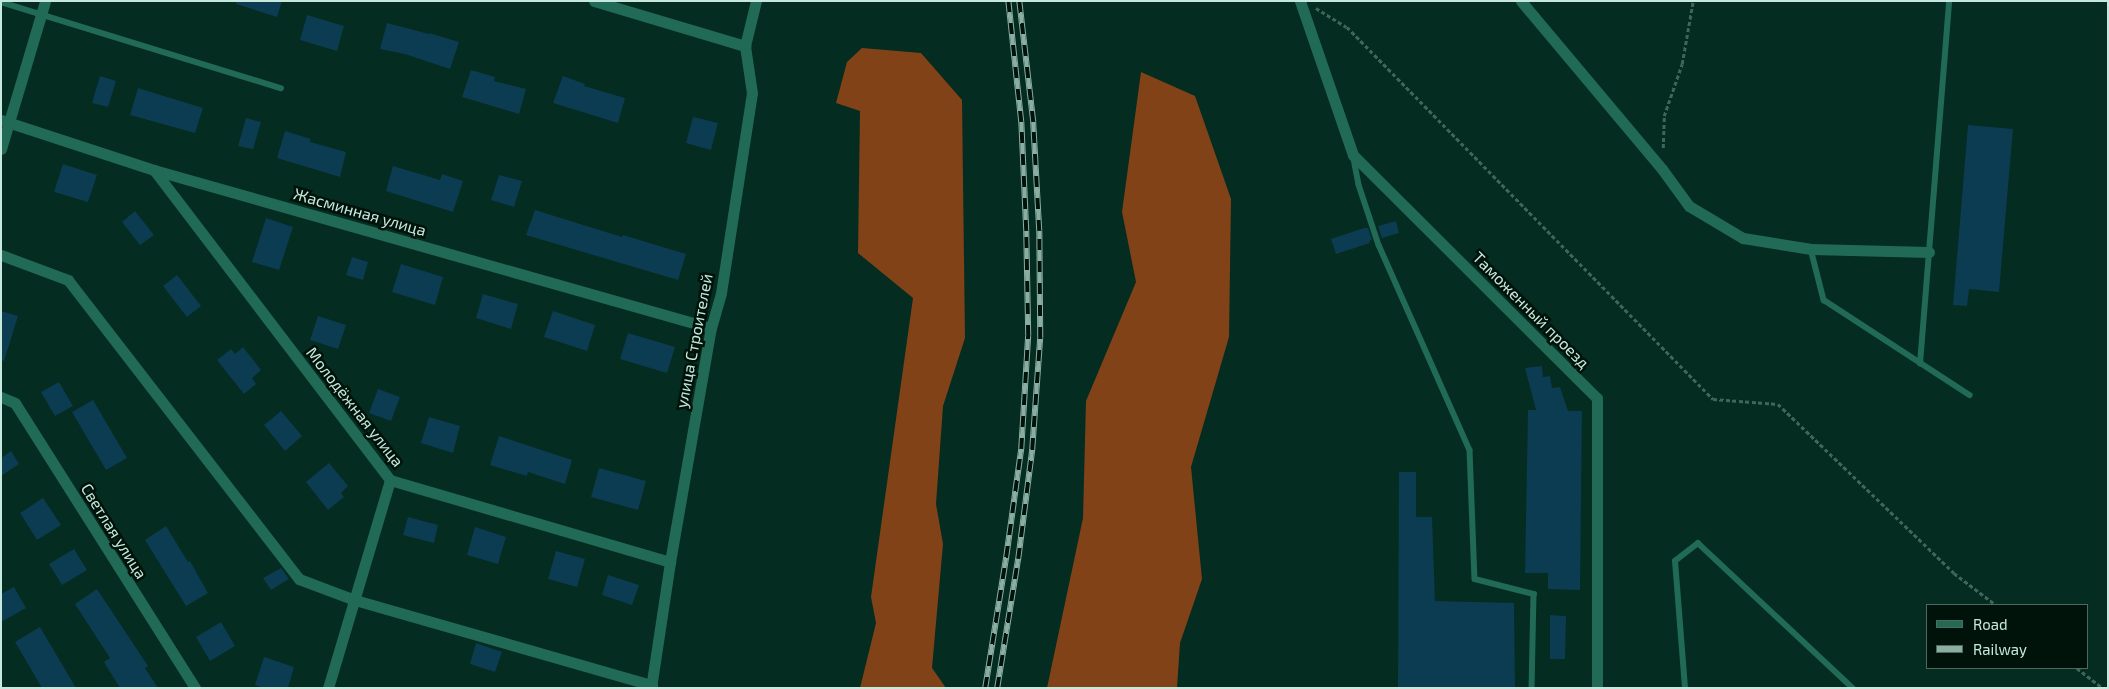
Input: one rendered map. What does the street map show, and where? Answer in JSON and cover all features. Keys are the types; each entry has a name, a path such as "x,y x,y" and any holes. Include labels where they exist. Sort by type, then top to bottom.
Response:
{"street":[{"path":"1,149 5,122 45,1"},
{"path":"594,1 745,46"},
{"name":"улица Строителей","path":"651,686 670,562 712,328 721,293 752,93 745,46 756,1"},
{"name":"Таможенный проезд","path":"1300,1 1353,155 1597,398 1597,688"},
{"path":"1521,1 1662,169 1689,206 1742,238 1811,249 1929,252"},
{"name":"Жасминная улица","path":"5,122 154,170 712,328"},
{"name":"Молодёжная улица","path":"154,170 390,480 670,562"},
{"path":"1,255 68,280 299,579 354,600 651,686"},
{"name":"Светлая улица","path":"1,397 15,403 195,688"},
{"path":"328,688 390,480"}],"lane":[{"path":"1920,364 1949,1"},
{"path":"1,2 281,88"},
{"path":"1353,155 1359,185 1379,245 1470,450 1475,579 1534,594 1532,688"},
{"path":"1811,249 1824,300 1970,395"},
{"path":"1684,688 1675,561 1698,543 1853,688"}],"path":[{"path":"1662,169 1664,116 1682,64 1693,1"},
{"path":"1315,6 1347,27 1713,399 1778,404 1954,573 1995,604"},
{"path":"2079,669 2104,688"}],"shaded area":[{"path":"862,48 921,53 962,100 965,338 943,406 936,504 943,544 932,668 946,688 860,688 876,623 871,597 913,298 858,253 860,111 836,103 847,62"},
{"path":"1141,72 1195,96 1231,199 1229,337 1191,467 1202,579 1180,643 1177,688 1047,688 1083,518 1086,401 1136,282 1122,212"}],"building":[{"path":"236,1 282,1 277,17 236,4"},
{"path":"307,15 344,26 337,51 300,40"},
{"path":"387,23 459,42 450,69 405,54 380,49"},
{"path":"471,70 495,77 494,81 526,89 519,114 462,97"},
{"path":"100,76 116,81 108,107 92,103"},
{"path":"563,76 585,84 584,86 625,98 618,123 553,103"},
{"path":"138,88 203,108 195,133 130,115"},
{"path":"693,117 718,123 711,150 686,143"},
{"path":"246,118 261,122 253,149 238,146"},
{"path":"1968,125 2013,129 1999,292 1969,289 1967,306 1953,305"},
{"path":"285,131 311,139 310,142 346,152 340,177 277,158"},
{"path":"63,164 97,175 88,202 54,192"},
{"path":"393,166 440,180 442,174 463,181 453,212 386,191"},
{"path":"499,175 522,181 514,207 491,200"},
{"path":"535,210 622,237 623,235 686,254 678,280 526,235"},
{"path":"135,211 154,235 140,245 122,222"},
{"path":"266,218 293,227 279,270 252,262"},
{"path":"1396,221 1399,233 1382,238 1378,226"},
{"path":"1368,228 1372,240 1369,241 1370,243 1336,254 1331,239"},
{"path":"352,257 368,262 363,280 346,275"},
{"path":"401,264 443,277 435,305 392,292"},
{"path":"177,275 201,306 187,317 163,286"},
{"path":"483,294 518,304 511,329 476,318"},
{"path":"1,311 18,316 4,361 1,360"},
{"path":"553,311 595,325 587,351 544,337"},
{"path":"318,316 346,325 338,349 310,340"},
{"path":"628,333 675,347 667,373 620,359"},
{"path":"243,347 261,370 252,378 256,384 244,394 217,360 231,349 235,354"},
{"path":"1542,366 1543,377 1550,376 1552,388 1560,387 1568,411 1582,411 1580,590 1548,589 1548,573 1525,573 1528,410 1536,410 1525,368"},
{"path":"59,382 73,406 55,416 41,392"},
{"path":"378,389 400,397 391,421 369,413"},
{"path":"93,400 127,458 106,470 72,412"},
{"path":"281,411 302,436 285,451 264,425"},
{"path":"429,417 460,426 453,453 421,443"},
{"path":"499,436 572,460 565,484 528,472 527,476 490,465"},
{"path":"11,451 19,464 1,476 1,458"},
{"path":"329,463 348,486 341,493 344,497 328,510 306,482"},
{"path":"599,468 646,481 638,510 591,497"},
{"path":"1399,472 1416,472 1416,517 1432,517 1435,601 1514,603 1515,688 1398,688"},
{"path":"43,498 61,525 37,540 20,513"},
{"path":"408,517 438,525 434,543 403,535"},
{"path":"166,526 188,562 190,561 208,593 186,606 145,540"},
{"path":"475,527 506,537 498,564 467,555"},
{"path":"74,549 87,570 62,585 49,564"},
{"path":"556,551 585,559 577,587 548,579"},
{"path":"281,568 289,579 271,590 263,578"},
{"path":"608,575 639,585 632,605 602,595"},
{"path":"14,587 26,608 1,622 1,594"},
{"path":"97,589 148,666 145,668 158,688 120,688 104,662 110,658 75,604"},
{"path":"1550,615 1566,616 1565,659 1550,659"},
{"path":"221,622 235,646 210,661 196,637"},
{"path":"40,627 76,688 42,688 15,642"},
{"path":"476,643 502,652 495,672 470,664"},
{"path":"264,657 294,667 288,688 263,688 255,685"}],"railway":[{"path":"985,688 1021,449 1028,336 1021,122 1008,1"},
{"path":"997,688 1018,559 1032,449 1040,338 1039,231 1033,122 1019,1"}]}
